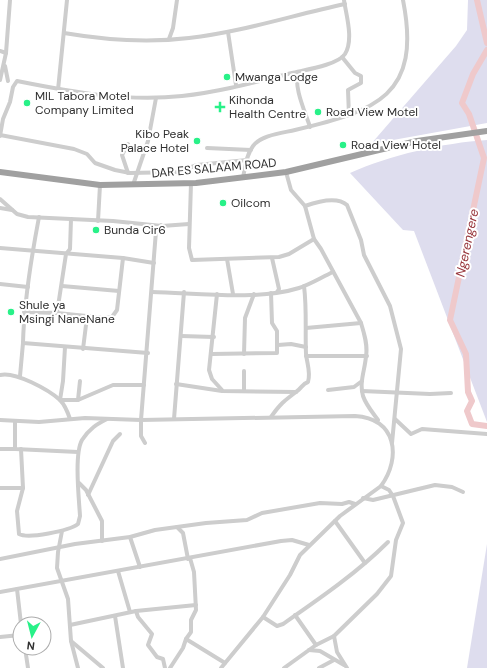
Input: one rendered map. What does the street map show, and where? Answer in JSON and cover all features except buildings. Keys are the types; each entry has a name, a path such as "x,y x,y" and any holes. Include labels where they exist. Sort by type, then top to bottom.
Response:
{"highway":[{"name":"DAR ES SALAAM ROAD","path":"0,172 100,185 190,183 286,172 417,141 487,131"}],"street":[{"path":"10,0 5,55 0,80 8,81 14,85"},
{"path":"58,90 67,0"},
{"path":"169,39 173,28 177,0"},
{"path":"243,178 250,150 258,142 271,136 349,116 369,108 395,85 402,72 408,42 407,23 403,0"},
{"path":"64,34 114,39 188,38 228,32 344,2 348,23 346,50 342,57 332,62 299,72 189,95 156,98 104,96 58,90 17,81 14,85 0,135 74,149 87,154 95,163 128,173 178,172 196,165 247,160"},
{"path":"228,32 236,85"},
{"path":"0,51 5,55 8,81"},
{"path":"342,57 355,73 361,76 361,84 348,90 349,116"},
{"path":"299,72 296,81 300,100 310,127"},
{"path":"133,185 148,142 156,98"},
{"path":"128,144 122,155 128,173"},
{"path":"207,148 250,150"},
{"path":"286,172 291,190 305,206 314,239 321,249 360,323 365,338 366,356 362,391 378,421 388,431 392,444"},
{"path":"190,183 189,248 192,260 272,258 289,254 314,239"},
{"path":"98,221 100,185"},
{"path":"0,199 12,210 21,215 71,220 113,220 161,225 189,224"},
{"path":"221,668 263,617 300,555 334,521 381,486 388,473 398,392 401,349 393,316 386,297 364,255 362,244 349,209 345,203 335,201 317,202 305,206"},
{"path":"0,208 12,210"},
{"path":"20,376 24,312 32,252 39,217"},
{"path":"57,313 66,254 70,249 71,220"},
{"path":"145,443 141,436 141,420 148,353 156,231 161,225"},
{"path":"0,248 32,252 123,258 154,263"},
{"path":"24,312 57,313 87,317 112,317 117,310 123,258"},
{"path":"272,258 278,289 277,292"},
{"path":"227,259 233,294"},
{"path":"152,292 217,294 271,293 304,286 333,272"},
{"path":"0,284 28,287"},
{"path":"62,286 119,291"},
{"path":"271,417 283,401 296,392 302,384 308,382 310,376 306,356 304,286"},
{"path":"174,418 184,292"},
{"path":"212,354 275,354 278,345 277,332 272,323 271,293"},
{"path":"217,294 210,375 222,391"},
{"path":"244,354 245,318 254,294"},
{"path":"83,349 87,317"},
{"path":"306,328 360,323"},
{"path":"181,336 214,337"},
{"path":"23,343 148,353"},
{"path":"278,345 291,344 306,347"},
{"path":"60,400 63,381 65,346"},
{"path":"306,356 366,356"},
{"path":"244,371 244,391"},
{"path":"0,375 20,376 36,384 60,400 68,412 70,420"},
{"path":"78,400 80,381"},
{"path":"328,390 354,387 362,381"},
{"path":"176,384 222,391 296,392"},
{"path":"60,400 78,400 113,385 144,385"},
{"path":"362,391 451,394"},
{"path":"0,420 39,422 109,418 141,420 174,418 355,416 368,417 378,421"},
{"path":"21,450 23,488 17,510 19,534 23,536 30,536 62,531 75,526 79,521 78,452 82,441 95,425 109,418"},
{"path":"395,419 411,434 422,429 487,434"},
{"path":"15,421 15,449"},
{"path":"88,495 113,441 120,434"},
{"path":"0,449 78,452"},
{"path":"79,482 102,520 102,541"},
{"path":"363,498 370,500 393,496 435,485 452,487 463,492"},
{"path":"284,668 308,650 334,636 377,594 391,576 396,540 402,523 393,496 389,490 381,486"},
{"path":"0,488 23,488"},
{"path":"0,559 59,547 130,537 177,527 247,520 262,513 320,503 350,502 355,504"},
{"path":"334,521 365,563"},
{"path":"170,668 191,632 192,620 196,610 194,572 183,533 177,527"},
{"path":"62,531 57,568 68,598 71,641 78,668"},
{"path":"130,537 140,567"},
{"path":"0,592 281,540 292,540 309,545"},
{"path":"263,617 277,626 295,615 365,563 388,542"},
{"path":"118,571 130,612"},
{"path":"17,589 20,616"},
{"path":"70,624 136,611 196,605"},
{"path":"136,611 138,617 152,634 148,645 157,657 163,659 165,668"},
{"path":"295,615 316,645"},
{"path":"115,616 123,668"},
{"path":"0,637 12,636"},
{"path":"334,636 337,652 346,667"},
{"path":"186,639 225,663"},
{"path":"71,641 103,668"},
{"path":"308,650 320,651 346,667"},
{"path":"26,656 28,668"},
{"path":"319,668 334,660"}],"shaded area":[{"path":"468,0 487,0 487,123 371,144 456,46 467,30"},
{"path":"487,140 487,422 414,231 403,230 350,173 399,155 435,147"},
{"path":"487,544 487,668 467,668"}],"waterway":[{"name":"Ngerengere","path":"477,0 487,43"},
{"name":"Ngerengere","path":"487,50 473,74 462,103 469,114 484,158 450,320 466,354 468,392 472,401 467,411 472,424 487,426"}],"place":[{"name":"Mwanga Lodge","path":"227,77"},
{"name":"MIL Tabora Motel Company Limited","path":"27,103"},
{"name":"Kihonda Health Centre","path":"220,107"},
{"name":"Road View Motel","path":"318,112"},
{"name":"Kibo Peak Palace Hotel","path":"197,141"},
{"name":"Road View Hotel","path":"343,145"},
{"name":"Oilcom","path":"223,203"},
{"name":"Bunda Cir6","path":"96,230"},
{"name":"Shule ya Msingi NaneNane","path":"11,312"}]}
